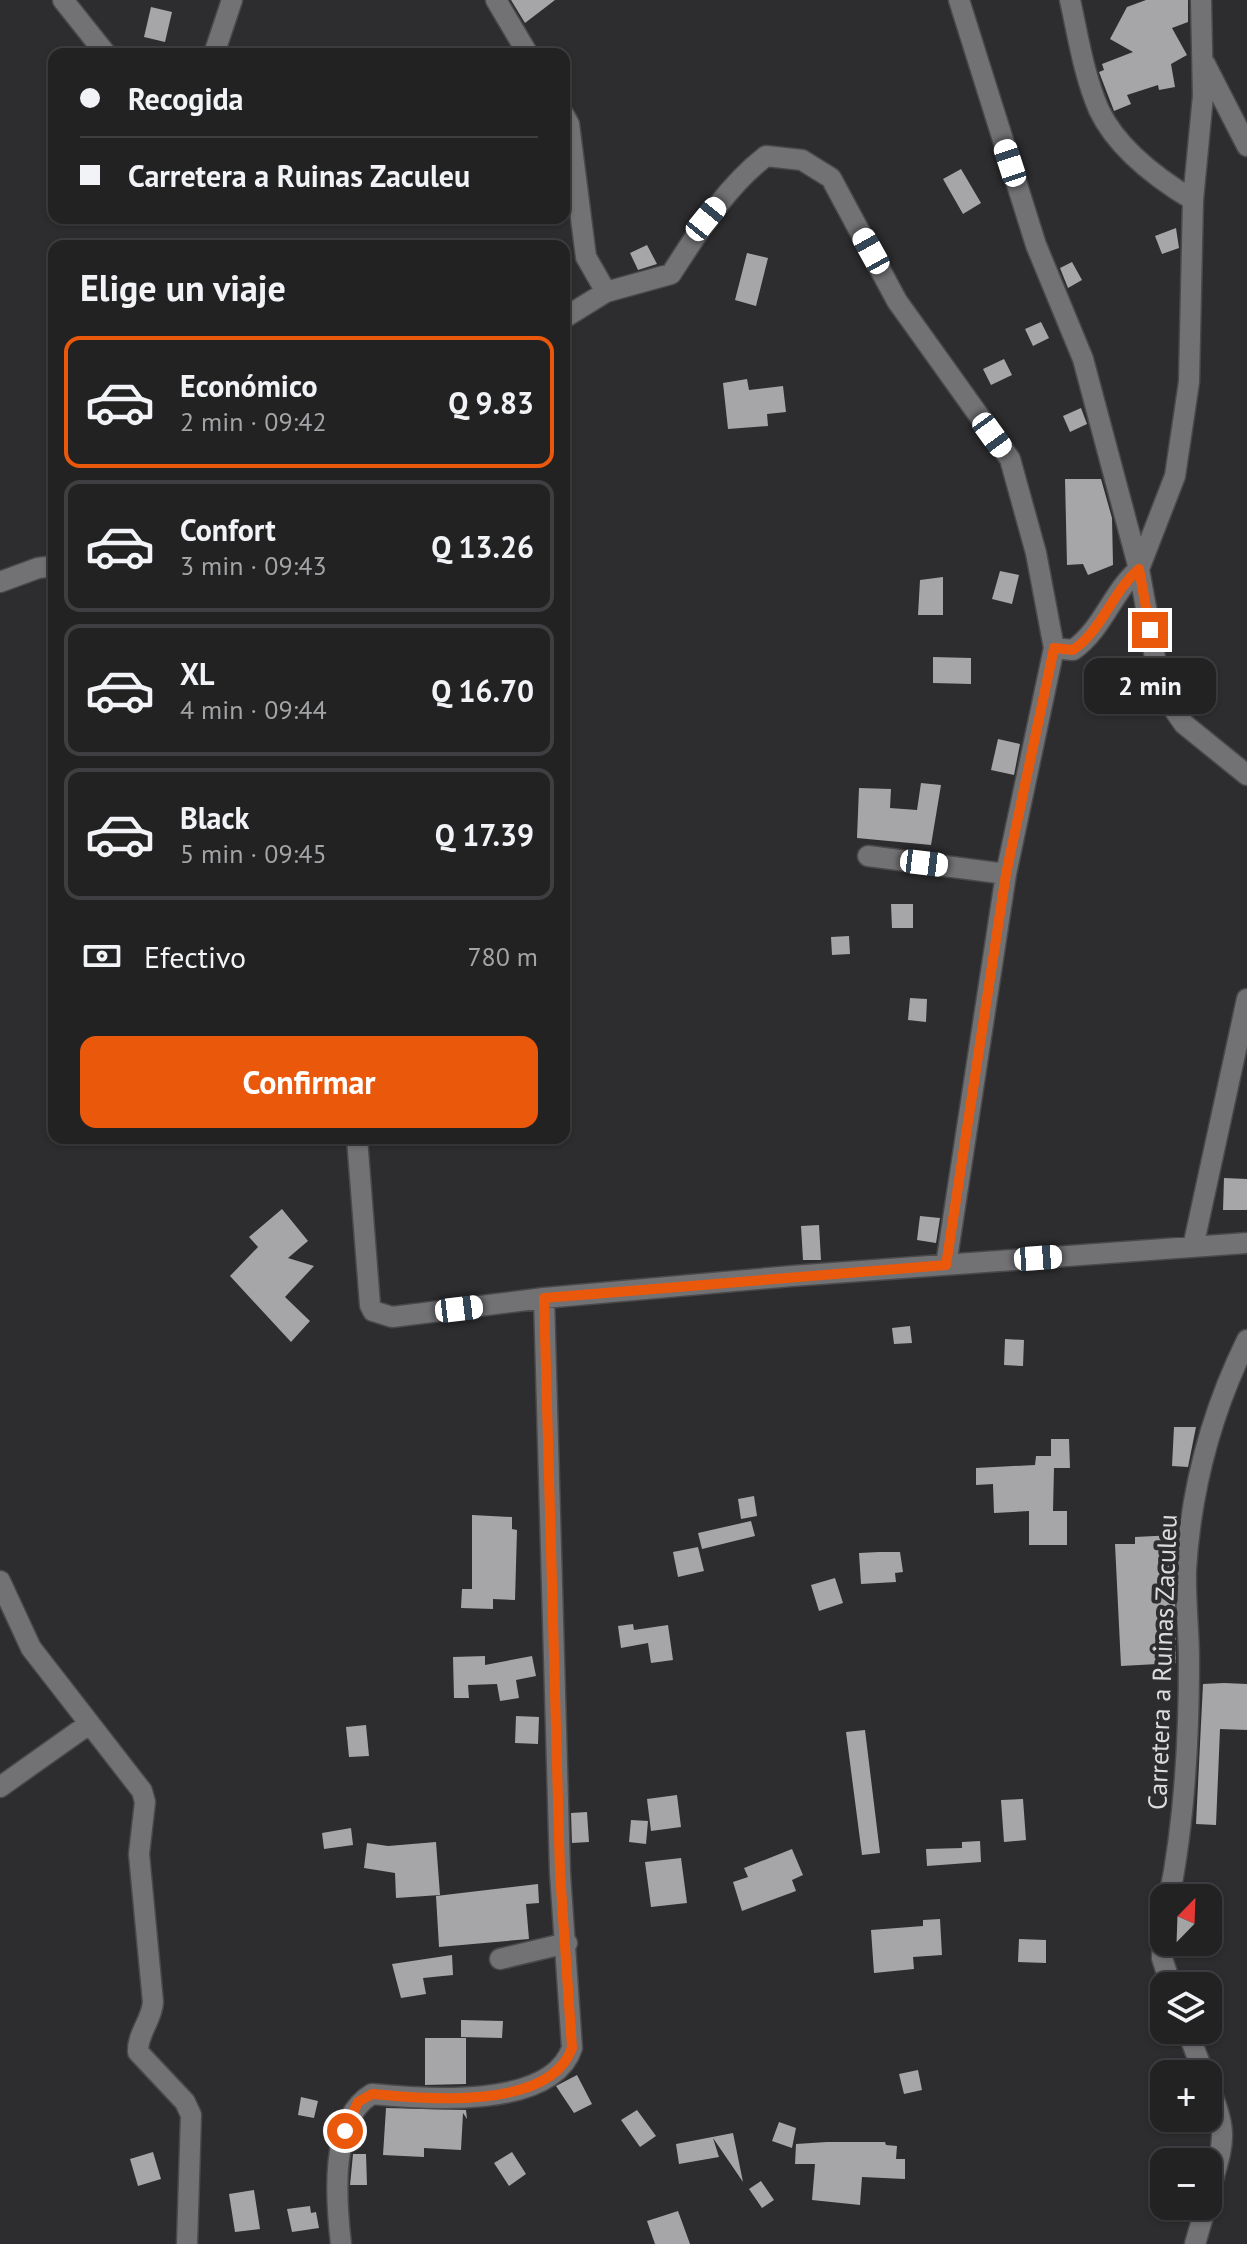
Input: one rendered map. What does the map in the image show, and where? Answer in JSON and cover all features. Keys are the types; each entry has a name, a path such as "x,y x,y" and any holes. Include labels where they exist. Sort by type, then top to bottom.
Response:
{"street":[{"path":"63,0 101,48"},
{"path":"216,48 232,0"},
{"path":"496,0 524,48"},
{"path":"959,0 1036,245 1083,359 1139,569 1161,691 1184,724 1247,775"},
{"path":"1070,0 1100,111 1135,158 1166,184 1193,200"},
{"path":"1054,648 1073,650 1088,640 1122,583 1139,569 1175,476 1189,382 1193,200 1204,61 1201,0"},
{"path":"1204,61 1247,146"},
{"path":"570,132 586,257 606,292"},
{"path":"570,314 606,292 671,274 706,219 742,174 766,156 802,160 831,178 897,301 1010,459 1036,553 1054,648 1006,874 946,1265"},
{"path":"0,582 48,568"},
{"path":"868,856 1006,874"},
{"path":"1193,1247 1247,999"},
{"path":"358,1144 373,1311 403,1316 544,1298 1247,1243"},
{"path":"341,2244 342,2145 358,2102 372,2094 479,2098 554,2075 566,2063 572,2048 567,2016 567,1943 559,1857 544,1298"},
{"name":"Carretera a Ruinas Zaculeu","path":"1172,1884 1182,1836 1189,1661 1186,1570 1197,1482 1216,1417 1247,1340"},
{"path":"0,1581 31,1648 136,1781 145,1802 139,1854 153,2012 137,2042 145,2061 185,2102 191,2115 187,2244"},
{"path":"0,1787 89,1724"},
{"path":"500,1959 567,1943"},
{"path":"1222,2120 1225,2138 1222,2148"},
{"path":"1195,2244 1202,2220"}],"building":[{"path":"511,0 555,0 525,23"},
{"path":"1146,0 1188,0 1188,22 1172,28 1187,55 1171,64 1175,87 1159,90 1158,85 1127,95 1131,104 1114,111 1099,72 1104,70 1102,64 1133,52 1110,39 1127,7"},
{"path":"151,7 172,12 165,42 144,37"},
{"path":"961,169 981,203 963,214 943,179"},
{"path":"1176,228 1179,248 1162,254 1155,236"},
{"path":"647,245 657,264 638,270 630,253"},
{"path":"747,253 768,258 756,306 735,300"},
{"path":"1072,262 1082,280 1068,288 1060,268"},
{"path":"1041,322 1049,338 1033,346 1025,329"},
{"path":"1004,359 1012,375 991,385 983,369"},
{"path":"747,379 749,390 783,386 786,412 767,414 768,426 728,429 723,383"},
{"path":"1081,408 1087,424 1070,432 1063,416"},
{"path":"1065,479 1101,479 1112,518 1113,565 1088,575 1083,564 1067,565"},
{"path":"1000,571 1019,575 1012,604 992,599"},
{"path":"943,577 943,615 918,615 920,580"},
{"path":"933,657 971,658 971,684 933,683"},
{"path":"998,739 1020,744 1014,775 991,770"},
{"path":"921,783 941,785 931,845 857,838 859,788 891,789 890,808 917,810"},
{"path":"891,904 913,904 913,928 892,928"},
{"path":"849,936 850,954 832,955 831,937"},
{"path":"910,998 927,999 926,1022 908,1020"},
{"path":"1224,1178 1247,1179 1247,1210 1223,1210"},
{"path":"282,1209 308,1241 288,1258 314,1266 285,1297 310,1321 291,1342 230,1276 258,1247 249,1237"},
{"path":"920,1216 940,1218 936,1243 917,1240"},
{"path":"819,1225 821,1260 803,1260 801,1226"},
{"path":"910,1326 912,1343 894,1344 892,1328"},
{"path":"1005,1339 1024,1340 1023,1366 1004,1365"},
{"path":"1174,1427 1196,1427 1188,1467 1172,1466"},
{"path":"1051,1439 1069,1439 1070,1468 1054,1468 1053,1511 1067,1511 1067,1545 1029,1545 1029,1511 994,1513 993,1484 976,1485 976,1468 1035,1465 1036,1456 1051,1456"},
{"path":"754,1496 757,1516 741,1519 738,1499"},
{"path":"472,1515 512,1517 512,1529 517,1530 515,1600 493,1599 493,1609 461,1608 462,1589 472,1589"},
{"path":"751,1521 755,1536 702,1549 698,1533"},
{"path":"1175,1535 1176,1663 1121,1666 1115,1544 1135,1544 1135,1537"},
{"path":"698,1547 704,1571 678,1577 673,1552"},
{"path":"900,1552 903,1572 895,1573 896,1582 861,1584 859,1553"},
{"path":"835,1578 843,1603 819,1611 811,1585"},
{"path":"633,1624 634,1630 668,1625 673,1660 651,1663 648,1643 621,1648 618,1626"},
{"path":"485,1656 485,1665 532,1656 536,1676 516,1680 519,1698 500,1701 497,1684 468,1685 469,1698 454,1698 453,1657"},
{"path":"1203,1684 1247,1684 1247,1730 1220,1729 1216,1825 1196,1824"},
{"path":"516,1716 539,1717 538,1744 515,1743"},
{"path":"366,1725 369,1756 349,1757 346,1727"},
{"path":"865,1730 880,1853 862,1855 846,1732"},
{"path":"677,1795 681,1827 651,1831 647,1799"},
{"path":"1023,1799 1026,1840 1004,1842 1001,1800"},
{"path":"587,1812 589,1842 572,1843 571,1813"},
{"path":"631,1820 648,1821 646,1844 629,1842"},
{"path":"351,1828 353,1845 324,1849 322,1833"},
{"path":"980,1841 981,1862 927,1866 926,1849 962,1848 962,1842"},
{"path":"436,1842 440,1895 396,1898 395,1873 364,1868 367,1843 388,1846"},
{"path":"792,1849 803,1875 792,1880 796,1891 742,1911 733,1882 748,1877 744,1868"},
{"path":"681,1858 687,1903 651,1907 645,1862"},
{"path":"538,1884 539,1903 526,1904 529,1939 439,1947 436,1896"},
{"path":"940,1919 942,1955 913,1957 914,1969 874,1973 871,1930 923,1926 923,1920"},
{"path":"1019,1939 1046,1940 1046,1963 1018,1962"},
{"path":"452,1955 453,1975 423,1978 426,1994 401,1998 392,1964"},
{"path":"461,2020 503,2021 502,2038 461,2037"},
{"path":"425,2038 466,2038 466,2084 425,2085"},
{"path":"918,2070 922,2090 904,2094 899,2074"},
{"path":"577,2075 592,2104 574,2113 556,2086"},
{"path":"301,2097 318,2101 314,2118 298,2115"},
{"path":"386,2108 466,2110 467,2119 463,2113 461,2150 424,2148 424,2157 383,2155"},
{"path":"637,2110 656,2136 640,2147 621,2120"},
{"path":"779,2122 796,2128 792,2148 772,2141"},
{"path":"733,2133 743,2182 713,2138 719,2157 679,2164 676,2144"},
{"path":"885,2142 886,2145 897,2146 896,2159 905,2159 905,2179 862,2177 860,2205 812,2200 815,2164 795,2164 796,2144"},
{"path":"153,2152 161,2179 138,2186 130,2159"},
{"path":"512,2152 526,2174 509,2186 494,2163"},
{"path":"353,2154 366,2154 367,2185 350,2185"},
{"path":"761,2181 774,2200 762,2208 749,2189"},
{"path":"254,2190 260,2229 235,2232 229,2194"},
{"path":"310,2206 311,2213 316,2212 319,2228 292,2232 287,2209"},
{"path":"678,2211 690,2244 655,2244 647,2221"}],"route":[{"path":"345,2131 358,2102 372,2094 479,2098 554,2075 566,2063 572,2048 567,2016 567,1943 560,1873 544,1298 946,1265 1006,874 1054,648 1073,650 1088,640 1122,583 1139,569 1150,630"}]}
